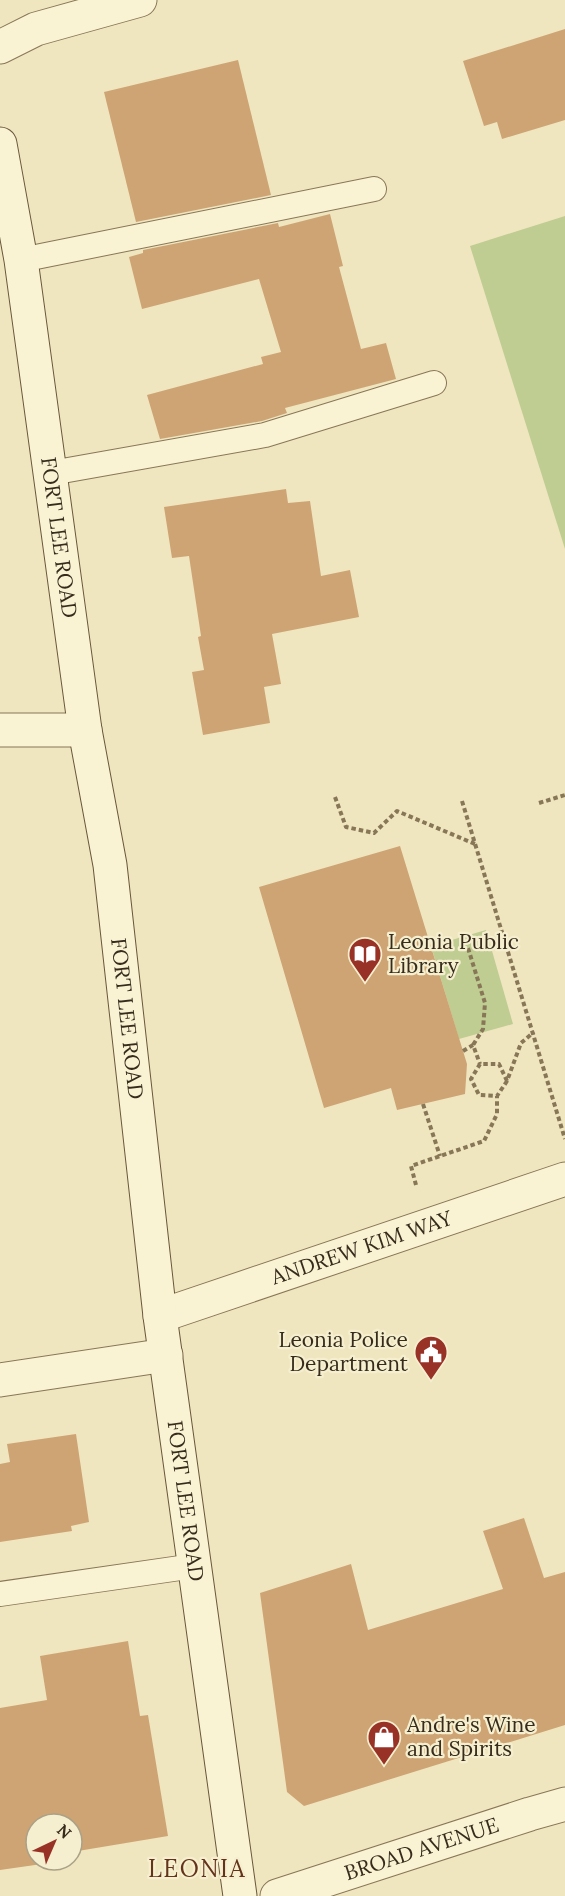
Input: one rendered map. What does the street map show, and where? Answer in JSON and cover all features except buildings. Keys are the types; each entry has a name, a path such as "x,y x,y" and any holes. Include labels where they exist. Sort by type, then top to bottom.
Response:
{"main road":[{"path":"0,47 36,29 140,0"},
{"name":"FORT LEE ROAD","path":"0,144 21,260 85,729 110,865 160,1316 240,1896"},
{"path":"0,730 85,729"},
{"name":"ANDREW KIM WAY","path":"160,1316 565,1179"},
{"path":"0,1380 166,1355"},
{"name":"BROAD AVENUE","path":"277,1896 565,1804"}],"lane":[{"path":"21,260 374,189"},
{"path":"51,473 265,435 434,383"},
{"path":"0,1594 194,1566"}],"path":[{"path":"539,803 565,795"},
{"path":"335,797 346,827 374,833 397,811 476,844"},
{"path":"462,801 565,1140"},
{"path":"463,1051 473,1045 483,1029 485,1003 468,948"},
{"path":"411,1166 484,1141 497,1114 497,1096 507,1081 521,1043 534,1032"},
{"path":"473,1045 480,1064"},
{"path":"480,1064 499,1064 507,1081"},
{"path":"480,1064 471,1079 479,1095 497,1096"},
{"path":"423,1104 440,1156"}],"green space":[{"path":"565,216 565,549 470,246"},
{"path":"486,930 513,1024 459,1039 431,946"}],"place":[{"name":"Leonia Public Library","path":"365,983"},
{"name":"Leonia Police Department","path":"431,1381"},
{"name":"Andre's Wine and Spirits","path":"384,1766"}],"district":[{"name":"LEONIA","path":"197,1869"}]}
